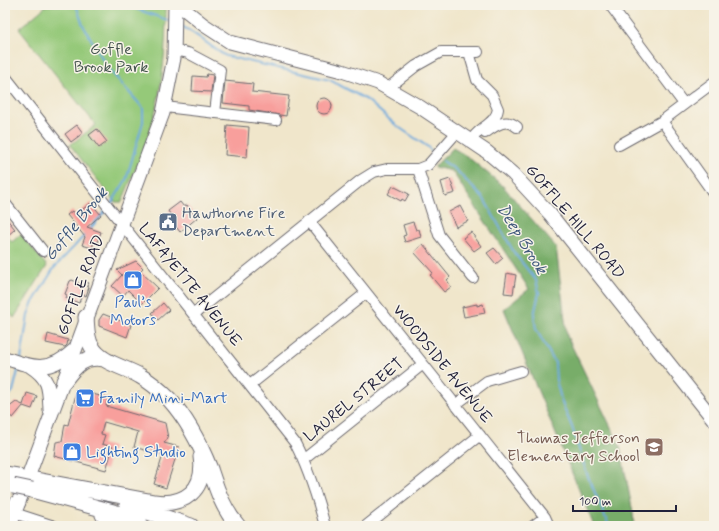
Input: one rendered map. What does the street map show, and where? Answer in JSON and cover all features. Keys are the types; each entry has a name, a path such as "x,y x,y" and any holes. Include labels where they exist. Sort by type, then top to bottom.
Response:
{"highway":[{"path":"86,317 87,333 91,346 104,358 140,376 160,390 184,418 197,440 224,507 238,526"},
{"path":"64,381 82,361 96,357 104,358"},
{"path":"9,481 154,502 180,502 192,493 200,478 201,460 197,440"},
{"path":"34,485 92,510 123,526"},
{"path":"34,485 159,526"},
{"path":"34,485 109,500 191,526"}],"main road":[{"name":"GOFFLE ROAD","path":"12,517 165,107 171,80 175,50 175,5"},
{"name":"GOFFLE HILL ROAD","path":"179,5 204,25 230,42 342,71 388,88 487,152 513,174 550,214 714,420"},
{"path":"19,363 45,367 53,365 74,350"},
{"path":"19,363 42,375 47,383 51,414"}],"street":[{"path":"610,5 684,104"},
{"path":"175,50 188,53 203,60 218,68 221,72 215,113"},
{"path":"388,88 431,56 441,52 474,52 476,80 492,95 498,109 491,122 476,134 471,141"},
{"name":"LAFAYETTE AVENUE","path":"7,81 194,314 295,443 304,460 316,490 325,526"},
{"path":"619,145 662,121 714,82"},
{"path":"165,107 276,120"},
{"path":"662,121 714,194"},
{"path":"471,141 506,122 513,123 517,127"},
{"path":"194,314 361,180 374,172 387,169 418,169 428,166 457,132"},
{"path":"418,169 439,235 473,278"},
{"path":"5,204 43,251"},
{"name":"WOODSIDE AVENUE","path":"309,222 480,435 547,522"},
{"path":"250,385 366,293"},
{"name":"LAUREL STREET","path":"304,460 423,364"},
{"path":"455,405 487,380 521,371"},
{"path":"366,526 480,435"},
{"path":"12,517 54,526"},
{"path":"533,526 547,522"}],"green space":[{"name":"Goffle Brook Park","path":"45,5 158,5 166,9 163,67 156,110 146,144 122,202 115,202 70,145 96,125 19,29 45,7"},
{"path":"453,148 468,157 502,185 556,247 567,336 620,446 633,513 634,526 594,526 504,309 529,289 452,171 434,167"},
{"path":"21,234 47,266 14,318 5,307 5,238 7,236 12,242"}],"building":[{"path":"207,74 213,75 211,92 192,91 193,76 206,77"},
{"path":"225,81 253,84 252,92 289,96 286,116 249,110 249,106 223,103"},
{"path":"324,98 330,100 332,106 330,112 324,114 318,112 316,106 318,100"},
{"path":"77,125 83,133 71,142 65,134"},
{"path":"227,125 249,127 247,157 225,155"},
{"path":"97,129 107,142 99,148 89,135"},
{"path":"450,179 455,193 445,196 441,182"},
{"path":"393,186 409,194 405,201 402,199 401,201 388,194"},
{"path":"180,202 184,207 187,205 197,218 180,232 170,219 172,217 168,211"},
{"path":"91,203 101,215 87,227 101,232 97,243 94,242 92,248 82,245 85,237 67,215 72,211 75,215"},
{"path":"460,206 468,221 456,227 449,212"},
{"path":"5,217 15,229 5,238"},
{"path":"413,222 416,230 419,229 421,237 405,242 403,236 406,235 403,225"},
{"path":"471,232 481,246 474,251 463,238"},
{"path":"423,244 450,277 447,280 451,287 444,292 430,275 433,273 414,252"},
{"path":"494,248 503,258 496,264 487,253"},
{"name":"Paul’s Motors","path":"136,261 143,268 140,271 158,288 142,304 128,290 123,296 112,286 122,275 117,270"},
{"path":"507,273 516,275 513,294 504,293"},
{"path":"72,280 81,284 82,281 89,283 87,286 89,287 86,296 82,294 79,303 66,298 67,295 65,294 70,281"},
{"path":"163,303 169,310 158,320 152,313"},
{"path":"477,304 477,306 483,304 485,313 464,317 462,307"},
{"path":"103,314 131,325 127,337 99,326 99,320"},
{"path":"48,334 68,340 67,345 65,347 46,343"},
{"path":"77,390 108,398 106,406 165,423 168,438 164,443 179,447 166,488 154,484 163,455 134,447 138,432 104,422 101,434 105,435 102,444 113,447 106,470 54,456 56,442 62,441 65,424 68,425"},
{"path":"27,393 37,396 32,409 23,406 13,418 5,413 8,408 16,402 23,405"}],"waterway":[{"name":"Goffle Brook","path":"76,5 83,25 107,67 143,108 143,122 126,180 111,204"},
{"name":"Deep Brook","path":"125,5 170,21"},
{"name":"Deep Brook","path":"179,25 192,32 226,56 330,80 367,100 397,126 428,147 432,152"},
{"name":"Deep Brook","path":"443,161 456,170 484,199 515,254 536,280 539,293 534,315 536,329 555,363 556,380 562,403 572,427 587,474 609,526"},
{"name":"Goffle Brook","path":"89,230 107,209"},
{"name":"Goffle Brook","path":"21,359 28,315 32,304 54,268 85,235"},
{"name":"Goffle Brook","path":"5,401 13,391 19,367"}],"place":[{"name":"Hawthorne Fire Department","path":"168,222"},
{"name":"Paul’s Motors","path":"133,280"},
{"name":"Family Mini-Mart","path":"85,398"},
{"name":"Thomas Jefferson Elementary School","path":"654,447"},
{"name":"Lighting Studio","path":"72,452"}]}
